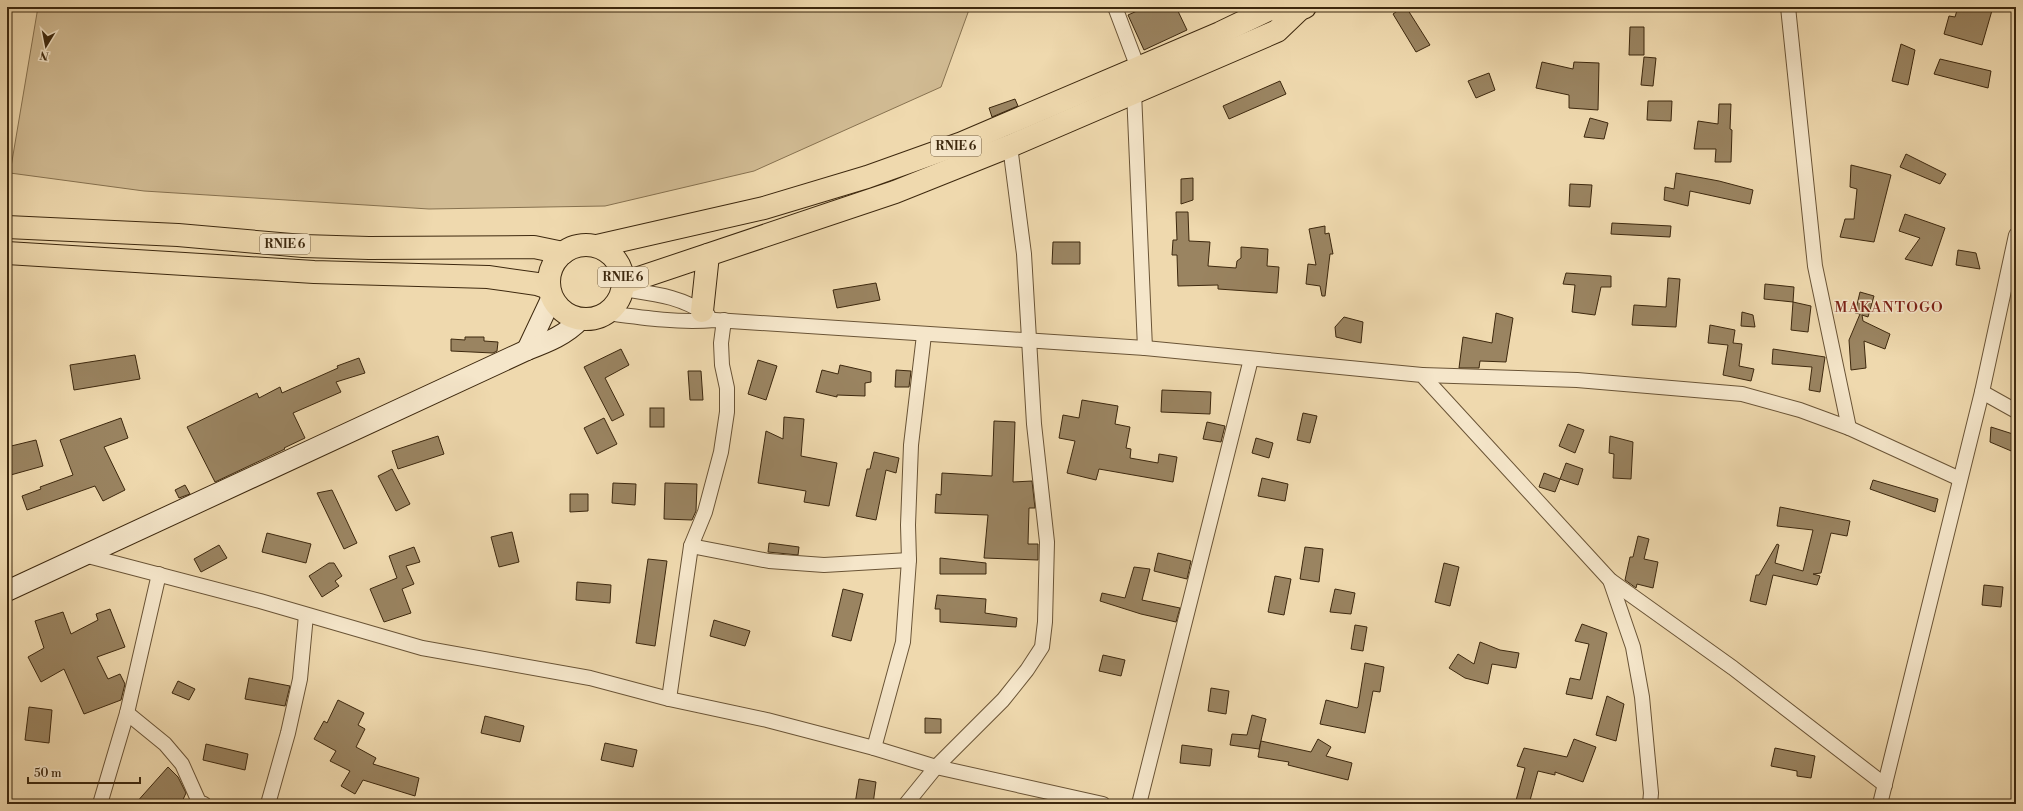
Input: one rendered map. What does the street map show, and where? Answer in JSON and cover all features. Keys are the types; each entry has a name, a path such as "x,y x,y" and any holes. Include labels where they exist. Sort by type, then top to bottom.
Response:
{"main road":[{"name":"RNIE 6","path":"7,227 178,235 302,246 369,248 534,247 563,253 579,246 597,246 764,208 866,177 962,143 1220,33 1270,9 1303,8"},
{"name":"RNIE 6","path":"624,286 708,255 896,192 1010,146 1277,31 1303,8"},
{"name":"RNIE 6","path":"597,246 611,254 621,267 624,286 618,303 608,313"},
{"name":"RNIE 6","path":"7,253 314,272 488,277 537,284 550,292"},
{"path":"527,350 550,292 551,268 563,253"},
{"path":"708,255 713,317"},
{"path":"550,292 564,312 569,316 581,320 595,319 608,313"},
{"path":"7,591 527,350 559,337 581,320"}],"street":[{"path":"1115,7 1138,68"},
{"path":"1788,7 1815,266 1850,428"},
{"path":"1134,92 1146,348"},
{"path":"906,804 936,767 1003,700 1027,670 1042,647 1045,622 1047,542 1034,424 1024,254 1010,146"},
{"path":"1880,804 1982,392 2016,235"},
{"path":"624,286 668,296 713,317 721,343 722,365 727,388 727,412 721,452 705,512 691,546 669,699"},
{"path":"608,313 666,321 693,322 713,317 924,335 1029,339 1146,348 1422,375 1577,380 1742,394 1800,410 1850,428 1960,479"},
{"path":"874,748 903,642 909,560 908,525 911,445 924,335"},
{"path":"1139,804 1251,359"},
{"path":"1422,375 1610,580 1732,668 1885,785"},
{"path":"1982,392 2016,411"},
{"path":"691,546 769,561 824,565 909,560"},
{"path":"84,555 306,614 422,648 590,678 669,699 767,720 874,748 936,767 1103,804"},
{"path":"100,804 127,713 159,574"},
{"path":"1610,580 1633,648 1642,697 1651,793 1650,804"},
{"path":"268,804 288,733 300,679 306,614"},
{"path":"127,713 165,744 182,764 199,802 204,804"}],"shaded area":[{"path":"38,7 970,7 941,87 754,171 605,206 429,209 144,191 10,173"}],"building":[{"path":"1146,7 1176,7 1187,30 1144,50 1128,15"},
{"path":"1403,7 1406,7 1430,45 1416,52 1393,14"},
{"path":"1958,7 1993,7 1982,45 1944,34 1949,16 1955,17"},
{"path":"1630,27 1644,27 1644,55 1629,55"},
{"path":"1901,44 1915,50 1908,85 1892,81"},
{"path":"1644,57 1656,58 1653,86 1641,85"},
{"path":"1940,59 1991,71 1988,88 1934,74"},
{"path":"1542,62 1573,69 1574,62 1599,63 1598,110 1569,108 1569,95 1536,88"},
{"path":"1489,73 1495,90 1476,98 1468,81"},
{"path":"1280,81 1286,94 1229,119 1223,106"},
{"path":"1015,99 1018,106 992,117 989,108"},
{"path":"1648,101 1672,101 1671,121 1647,120"},
{"path":"1719,104 1731,104 1731,162 1715,162 1716,149 1694,149 1698,121 1718,124"},
{"path":"1590,118 1608,123 1604,139 1584,137"},
{"path":"1906,154 1946,174 1940,184 1900,167"},
{"path":"1851,165 1891,175 1874,242 1840,237 1845,219 1854,219 1857,189 1850,187"},
{"path":"1676,173 1719,181 1753,190 1750,204 1690,191 1688,206 1664,200 1665,187 1674,189"},
{"path":"1193,178 1193,200 1181,204 1181,179"},
{"path":"1570,184 1592,185 1590,207 1569,206"},
{"path":"1176,212 1188,212 1189,241 1210,242 1208,266 1236,268 1237,261 1241,258 1241,247 1268,249 1267,266 1279,267 1277,293 1218,289 1218,285 1178,286 1177,255 1172,255 1173,240 1177,240"},
{"path":"1905,214 1945,228 1932,266 1905,259 1920,238 1899,231"},
{"path":"1612,223 1671,226 1670,237 1611,234"},
{"path":"1325,226 1325,234 1329,233 1333,254 1330,254 1325,296 1322,296 1320,286 1306,284 1308,264 1316,265 1309,229"},
{"path":"1053,242 1080,242 1080,264 1052,264"},
{"path":"1958,250 1976,253 1980,269 1956,265"},
{"path":"1566,273 1611,276 1611,287 1601,287 1595,315 1572,312 1575,285 1563,284"},
{"path":"1668,278 1680,279 1676,327 1632,325 1634,305 1666,307"},
{"path":"876,283 880,300 837,308 833,290"},
{"path":"1765,284 1794,287 1793,302 1764,299"},
{"path":"1860,292 1874,296 1868,317 1862,315 1863,321 1890,334 1885,349 1864,341 1866,368 1851,370 1849,340 1860,314 1855,313"},
{"path":"1793,302 1811,306 1808,332 1791,330"},
{"path":"1742,312 1753,315 1755,327 1741,326"},
{"path":"1496,313 1513,318 1506,362 1480,361 1479,368 1459,368 1463,337 1492,343"},
{"path":"1344,317 1363,322 1361,343 1336,337 1335,327"},
{"path":"1710,325 1735,330 1733,343 1742,344 1739,366 1754,369 1751,381 1723,375 1728,345 1708,343"},
{"path":"465,337 484,337 484,341 498,342 497,351 493,353 451,351 451,339 465,340"},
{"path":"621,349 629,365 605,378 624,415 612,421 584,367"},
{"path":"1773,349 1825,357 1820,392 1809,390 1812,367 1772,364"},
{"path":"135,355 140,379 74,390 70,365"},
{"path":"359,358 365,373 336,382 341,392 293,413 305,438 215,482 187,427 257,393 259,398 280,387 282,393 338,368 337,366"},
{"path":"758,360 777,366 766,400 748,394"},
{"path":"840,365 871,372 871,382 865,383 865,396 837,395 837,397 816,392 822,370 838,374"},
{"path":"896,370 911,371 909,387 895,387"},
{"path":"688,371 701,371 703,400 690,400"},
{"path":"1162,390 1211,392 1210,414 1161,412"},
{"path":"1082,400 1118,406 1115,424 1130,427 1126,448 1131,449 1130,458 1158,463 1159,454 1177,457 1173,482 1099,469 1096,480 1067,473 1075,441 1059,438 1063,415 1079,418"},
{"path":"650,408 664,408 664,427 650,427"},
{"path":"1303,413 1317,416 1310,443 1297,440"},
{"path":"784,417 804,419 801,456 837,463 829,506 804,502 806,491 758,483 766,431 783,439"},
{"path":"121,418 128,438 104,447 125,490 103,501 95,486 27,510 22,496 41,489 40,487 73,475 60,440"},
{"path":"604,418 617,444 597,454 584,428"},
{"path":"994,421 1015,422 1013,482 1032,481 1035,508 1029,508 1028,544 1038,544 1038,560 984,558 988,515 935,513 936,494 941,495 942,473 992,476"},
{"path":"1207,422 1225,426 1221,442 1203,439"},
{"path":"1568,424 1584,430 1575,453 1559,446"},
{"path":"1991,427 2016,435 2016,453 1990,442"},
{"path":"438,436 444,454 398,469 392,451"},
{"path":"1610,436 1633,442 1631,479 1613,478 1614,454 1609,453"},
{"path":"1256,438 1273,443 1269,458 1252,453"},
{"path":"36,440 43,466 7,476 7,447"},
{"path":"874,452 899,458 896,473 886,470 876,520 856,516 867,469 870,469"},
{"path":"1566,463 1583,469 1578,485 1560,479"},
{"path":"392,469 410,504 396,511 378,476"},
{"path":"1544,473 1560,479 1555,492 1539,487"},
{"path":"1262,478 1288,484 1285,501 1258,496"},
{"path":"1873,480 1938,499 1935,512 1870,489"},
{"path":"613,483 636,484 635,505 612,503"},
{"path":"665,483 697,484 696,511 692,520 664,519"},
{"path":"185,485 190,494 179,498 175,490"},
{"path":"332,490 357,543 344,549 317,493"},
{"path":"570,494 588,494 588,511 570,512"},
{"path":"1780,507 1850,521 1847,536 1831,533 1821,573 1813,574 1820,576 1817,585 1773,575 1766,605 1750,601 1756,575 1759,575 1777,544 1779,545 1775,563 1803,571 1813,530 1777,526"},
{"path":"512,532 519,562 499,567 491,537"},
{"path":"267,533 311,544 306,563 262,552"},
{"path":"1638,536 1649,539 1644,559 1658,562 1653,588 1637,584 1636,588 1625,580 1630,557 1633,557"},
{"path":"769,543 799,547 798,555 768,552"},
{"path":"219,545 227,558 201,572 194,559"},
{"path":"414,547 420,562 406,566 414,584 402,589 411,613 384,622 370,589 397,578 389,556"},
{"path":"1305,547 1323,549 1319,582 1300,579"},
{"path":"1158,553 1191,561 1187,579 1154,571"},
{"path":"940,558 986,563 986,574 940,574"},
{"path":"648,559 667,561 655,646 636,643"},
{"path":"329,563 334,563 342,576 335,581 339,586 322,597 309,576"},
{"path":"1444,563 1459,567 1450,606 1435,602"},
{"path":"1134,567 1150,569 1142,600 1180,608 1176,622 1141,614 1100,601 1102,593 1125,598"},
{"path":"1275,576 1291,579 1284,615 1268,612"},
{"path":"577,582 611,585 610,603 576,600"},
{"path":"1984,585 2003,587 2001,607 1982,605"},
{"path":"843,589 863,594 851,641 832,636"},
{"path":"1335,589 1355,593 1351,614 1330,612"},
{"path":"937,595 986,599 985,613 1017,618 1016,627 940,622 940,609 935,609"},
{"path":"110,609 125,647 97,657 108,679 120,674 125,684 121,700 84,714 64,669 41,682 28,657 44,648 35,621 63,612 71,634 98,620 96,614"},
{"path":"714,620 750,631 745,646 710,636"},
{"path":"1582,624 1607,633 1592,699 1566,694 1570,678 1580,680 1589,644 1575,641"},
{"path":"1355,625 1367,627 1363,651 1351,649"},
{"path":"1480,642 1500,650 1519,653 1516,668 1492,664 1488,684 1465,678 1449,668 1458,654 1474,664"},
{"path":"1103,655 1125,660 1121,676 1099,671"},
{"path":"1365,663 1384,667 1380,692 1373,691 1365,733 1320,724 1326,700 1358,707"},
{"path":"249,678 290,686 285,706 245,699"},
{"path":"178,681 195,689 189,700 172,693"},
{"path":"1211,688 1229,691 1226,714 1208,711"},
{"path":"1607,696 1624,704 1616,741 1596,735"},
{"path":"338,700 364,713 358,725 365,729 356,747 376,758 373,764 419,778 415,796 363,780 355,794 341,786 350,771 330,761 336,751 314,739 324,721 327,723"},
{"path":"29,707 52,710 49,743 25,740"},
{"path":"1252,715 1266,719 1259,749 1230,745 1232,734 1247,735"},
{"path":"485,716 524,726 520,742 481,733"},
{"path":"925,718 941,719 941,733 925,733"},
{"path":"1318,739 1331,747 1326,756 1352,763 1348,780 1288,765 1289,762 1258,757 1261,741 1311,752"},
{"path":"1574,739 1596,747 1583,782 1555,772 1555,775 1538,771 1529,804 1515,804 1525,768 1517,766 1524,748 1567,757"},
{"path":"605,743 637,750 633,767 601,760"},
{"path":"206,744 248,754 245,770 203,760"},
{"path":"1182,745 1212,749 1210,766 1180,763"},
{"path":"1775,748 1815,756 1811,778 1797,776 1797,771 1771,766"},
{"path":"168,767 178,777 186,793 181,804 135,804"},
{"path":"859,779 876,782 873,804 855,804"}],"district":[{"name":"MAKANTOGO","path":"1889,307"}]}
